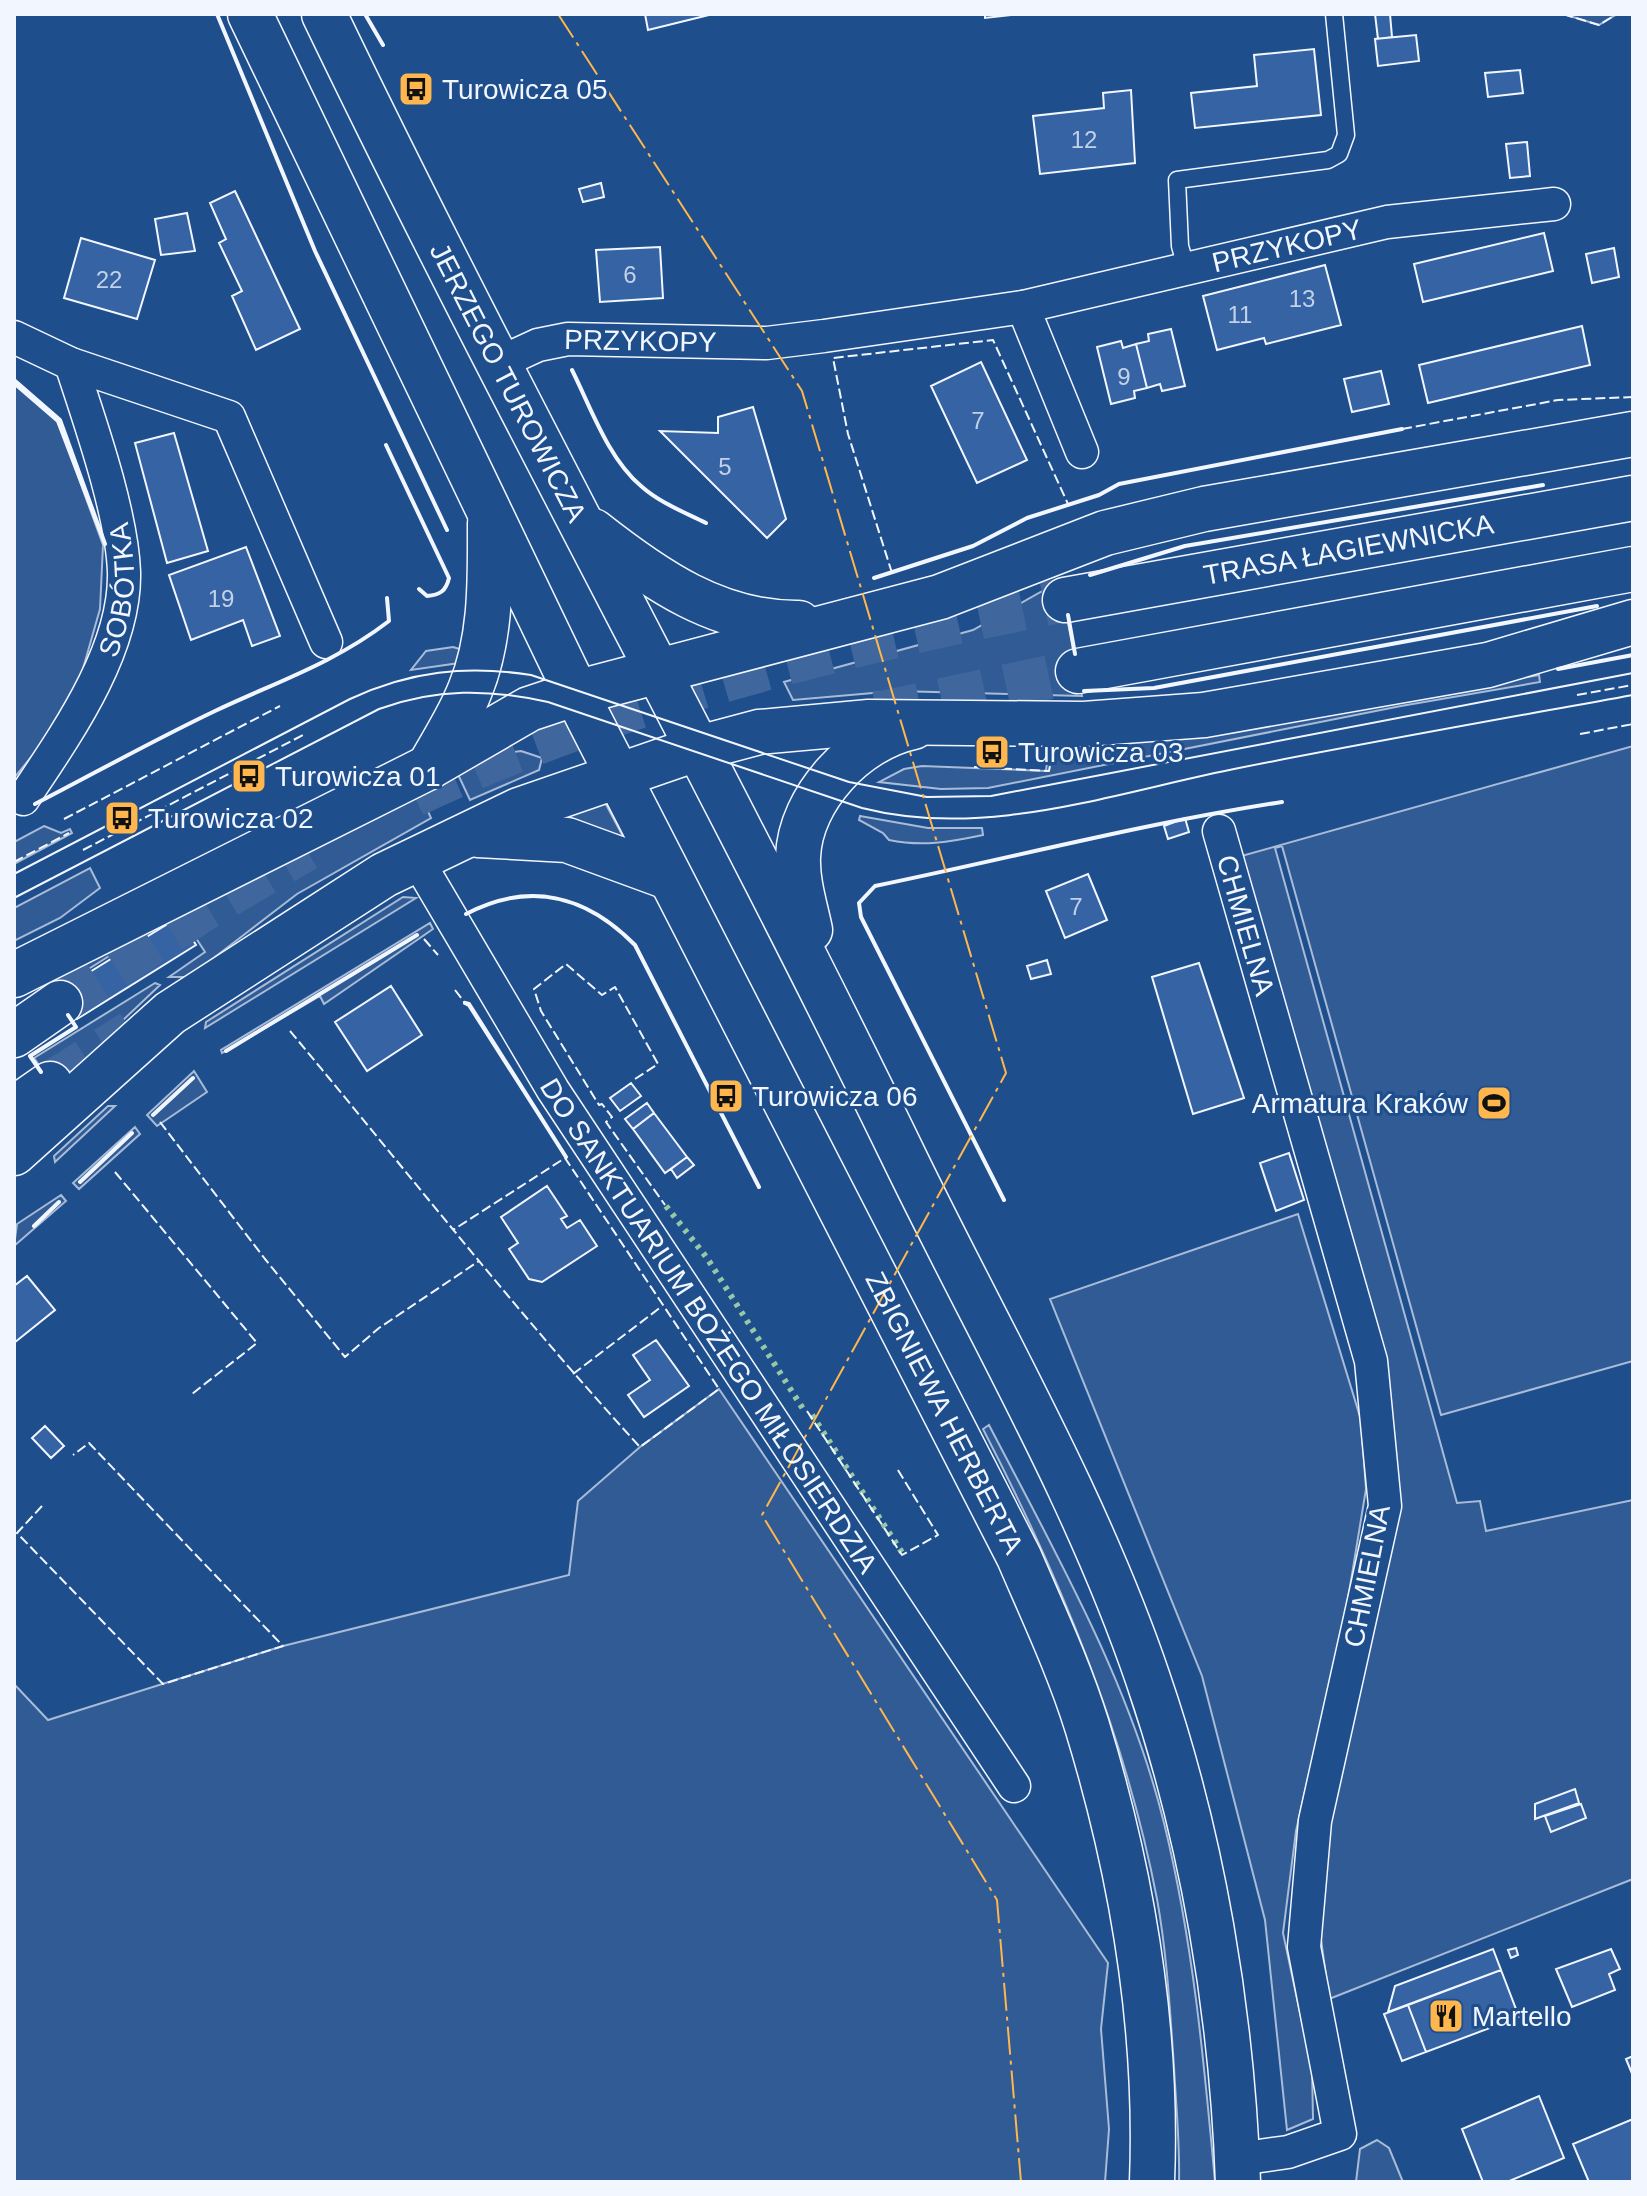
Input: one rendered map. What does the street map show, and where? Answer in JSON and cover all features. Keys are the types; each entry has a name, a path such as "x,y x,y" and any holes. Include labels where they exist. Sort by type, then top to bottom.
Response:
{"main road":[{"path":"250,14 577,693"},
{"name":"JERZEGO TUROWICZA","path":"324,14 499,363 699,748"},
{"path":"14,975 429,767 529,709 577,693 940,597 1105,533 1149,521 1250,500 1633,434"},
{"name":"TRASA ŁAGIEWNICKA","path":"1065,600 1633,498"},
{"path":"429,767 470,690 477,669 487,620 490,512"},
{"path":"581,522 657,580 721,611 783,624 851,620"},
{"path":"1078,671 1633,569"},
{"path":"14,1153 170,1013 324,912 416,858 461,836 618,775 699,748 736,737 791,729 939,721 1084,724 1204,715 1488,665 1633,622"},
{"name":"ZBIGNIEWA HERBERTA","path":"577,693 668,877 990,1500 1066,1666 1112,1813 1133,1920 1146,2009 1152,2182"},
{"path":"820,984 798,874 802,833 811,810 833,777 857,756 905,728 939,721"},
{"path":"699,748 820,984 1065,1482 1149,1681 1185,1814 1216,1959 1238,2171"},
{"path":"461,836 500,834 567,840 668,877"},
{"path":"14,1035 60,1003"},
{"path":"14,1109 50,1084"}],"street":[{"name":"PRZYKOPY","path":"499,363 538,345 568,339 767,343 1023,307 1387,222 1554,204"},
{"path":"1023,307 1082,452"},
{"path":"14,337 71,364 229,417 326,642"},
{"name":"SOBÓTKA","path":"23,799 99,675 117,618 124,573 96,442 71,364"},
{"name":"CHMIELNA","path":"1219,831 1371,1361 1385,1506 1315,1821 1304,1947 1340,2134 1238,2171"},
{"name":"DO SANKTUARIUM BOŻEGO MIŁOSIERDZIA","path":"416,858 553,1090 1014,1786"}],"lane":[{"path":"1186,267 1180,246 1177,180 1328,160 1339,154 1346,135 1334,14"}],"shaded area":[{"path":"1563,14 1617,14 1599,25"},
{"path":"14,383 58,421 103,545 100,609 78,686 46,739 14,778"},
{"path":"1060,581 1082,696 896,691 793,700 784,682 973,630"},
{"path":"453,647 469,652 466,662 411,670 426,651"},
{"path":"1539,675 1540,682 1401,706 988,788 941,789 879,782 904,769 922,766 1046,771 1048,752 1352,709"},
{"path":"1633,746 1633,1361 1441,1415 1282,846 1275,848 1457,1503 1480,1501 1486,1531 1633,1500 1633,1879 1329,1999 1317,1909 1332,1806 1400,1495 1238,857"},
{"path":"521,751 542,758 539,770 470,800 455,768 491,755"},
{"path":"417,787 431,818 297,894 189,977 169,977 205,952 179,912 52,992 42,978 14,998 14,987"},
{"path":"601,795 626,842 536,821"},
{"path":"860,816 928,828 982,828 983,835 936,843 901,842 889,840 883,833 859,820"},
{"path":"44,826 61,833 70,829 72,833 14,864 14,842"},
{"path":"90,868 100,888 60,918 14,941 14,908"},
{"path":"403,897 416,898 205,1028 206,1022"},
{"path":"430,923 433,929 324,1004 320,996 222,1053 221,1050"},
{"path":"155,983 160,985 121,1022 120,1041 62,1097 34,1058"},
{"path":"194,1071 207,1092 157,1126 147,1115"},
{"path":"108,1106 115,1106 55,1162 54,1156"},
{"path":"135,1127 140,1134 79,1189 73,1183"},
{"path":"61,1195 66,1201 14,1246 17,1224"},
{"path":"1298,1214 1361,1420 1366,1489 1345,1617 1296,1831 1283,1933 1312,2069 1313,2119 1287,2130 1265,1920 1202,1676 1050,1299"},
{"path":"719,1389 1108,1963 1101,2029 1109,2129 1105,2182 14,2182 14,1684 48,1720 283,1646 569,1575 578,1501 640,1447"},
{"path":"989,1425 1088,1619 1111,1669 1149,1770 1183,1912 1202,2046 1215,2182 1179,2182 1178,2124 1166,1962 1157,1899 1143,1837 1127,1776 1087,1658 1038,1542 983,1429"},
{"path":"1377,2140 1389,2148 1403,2182 1356,2182 1360,2149"}],"building":[{"path":"645,14 713,14 648,30"},
{"path":"985,14 1021,14 985,18"},
{"path":"1375,14 1390,14 1392,37 1378,39"},
{"path":"1416,35 1419,61 1378,66 1375,39"},
{"path":"1314,49 1321,115 1195,128 1191,93 1257,86 1254,55"},
{"path":"1520,70 1523,93 1488,97 1485,73"},
{"path":"1131,90 1135,163 1040,174 1033,116 1104,108 1103,93"},
{"path":"1527,142 1530,176 1510,178 1506,144"},
{"path":"601,183 604,197 583,202 579,189"},
{"path":"235,191 300,329 256,350 232,296 242,291 219,243 226,239 210,203"},
{"path":"187,213 195,251 161,255 155,219"},
{"path":"1544,233 1553,271 1423,302 1414,264"},
{"path":"81,238 155,260 137,319 64,298"},
{"path":"660,247 663,298 600,302 596,250"},
{"path":"1614,248 1619,277 1592,283 1586,254"},
{"path":"1325,265 1341,325 1266,344 1264,338 1217,350 1203,296"},
{"path":"1582,326 1590,365 1428,403 1419,365"},
{"path":"1171,329 1185,386 1162,391 1160,384 1147,388 1136,344 1149,341 1148,334"},
{"path":"1121,341 1123,348 1136,344 1147,388 1134,391 1135,398 1111,404 1097,347"},
{"path":"981,362 1027,460 977,483 931,386"},
{"path":"1381,371 1389,404 1352,412 1344,379"},
{"path":"753,407 786,519 767,538 660,431 718,433 718,417"},
{"path":"174,433 208,551 167,563 135,443"},
{"path":"246,547 280,636 252,646 243,620 191,640 169,575"},
{"path":"1185,818 1189,832 1168,839 1164,826"},
{"path":"1088,874 1107,920 1065,938 1046,891"},
{"path":"179,917 196,945 77,1019 59,991"},
{"path":"1047,960 1051,974 1031,979 1027,966"},
{"path":"1199,963 1244,1098 1193,1114 1152,977"},
{"path":"391,986 422,1035 367,1071 335,1022"},
{"path":"631,1083 641,1096 620,1111 610,1098"},
{"path":"647,1103 654,1113 633,1129 625,1119"},
{"path":"654,1113 687,1157 665,1173 633,1129"},
{"path":"1289,1153 1304,1200 1276,1211 1260,1163"},
{"path":"687,1157 694,1165 677,1178 671,1169"},
{"path":"547,1186 567,1216 561,1219 567,1228 580,1220 597,1246 542,1282 529,1279 509,1249 518,1243 501,1217"},
{"path":"27,1276 55,1310 14,1343 14,1286"},
{"path":"656,1340 689,1386 644,1417 628,1395 650,1380 633,1355"},
{"path":"45,1426 64,1446 51,1458 32,1438"},
{"path":"1575,1789 1579,1803 1535,1819 1535,1804"},
{"path":"1581,1804 1586,1818 1551,1832 1545,1816"},
{"path":"1516,1948 1518,1955 1511,1958 1508,1950"},
{"path":"1493,1949 1501,1970 1388,2012 1395,1986"},
{"path":"1611,1949 1620,1969 1609,1974 1615,1990 1572,2007 1556,1969"},
{"path":"1501,1970 1519,2017 1426,2052 1408,2005"},
{"path":"1408,2005 1426,2052 1402,2061 1384,2014"},
{"path":"1633,2056 1633,2076 1626,2059"},
{"path":"1539,2096 1564,2158 1507,2182 1483,2182 1462,2129"},
{"path":"1633,2119 1633,2182 1589,2182 1573,2144"}],"tunnel":[{"path":"414,795 492,761 652,702 816,655 1065,600"},
{"path":"877,714 1078,671"},
{"path":"60,1003 201,911 306,849"},
{"path":"50,1084 132,1032"}],"tram line":[{"path":"14,874 350,699 394,682 439,673 484,671 531,675 849,782 927,797 991,796 1633,673"},
{"path":"14,898 379,709 442,694 484,693 548,702 862,808 909,816 956,819 1051,809 1239,768 1633,695"}],"hedge":[{"path":"666,1206 707,1258 805,1412"},
{"path":"812,1415 903,1554"}],"fence":[{"path":"1563,14 1599,25 1617,14"},
{"path":"892,573 848,434 833,358 993,340 1068,504"},
{"path":"1402,429 1558,400 1633,397"},
{"path":"1577,695 1633,685"},
{"path":"64,819 280,706"},
{"path":"1580,734 1633,724"},
{"path":"83,850 303,735"},
{"path":"974,767 1049,771 1051,760"},
{"path":"14,862 69,833"},
{"path":"424,939 438,955"},
{"path":"635,1079 658,1064 615,987 602,995 566,964 534,989 541,1011 599,1105 602,1104 612,1117 606,1122 665,1205"},
{"path":"455,990 465,1003"},
{"path":"290,1031 462,1241 640,1447 719,1389 565,1158 453,1230"},
{"path":"160,1122 345,1357 379,1328 479,1261"},
{"path":"115,1172 257,1343 192,1394"},
{"path":"573,1374 661,1307"},
{"path":"807,1411 902,1555 938,1535 896,1467"},
{"path":"42,1506 17,1533 163,1684 283,1646 89,1443 73,1455"}],"wall":[{"path":"217,14 315,251 447,530"},
{"path":"365,14 383,45"},
{"path":"572,370 601,432 629,475 672,507 706,523"},
{"path":"14,380 60,420 105,544 58,421 14,383"},
{"path":"874,578 973,546 1027,518 1099,495 1119,484 1402,429"},
{"path":"386,445 449,578 442,592 436,595 427,596 419,589"},
{"path":"1090,575 1185,546 1543,485"},
{"path":"35,804 192,722 347,649 389,621 387,598"},
{"path":"1084,691 1154,688 1597,606"},
{"path":"1068,615 1075,654"},
{"path":"1558,669 1633,655"},
{"path":"1004,1200 861,917 859,903 875,886 1129,830 1282,802"},
{"path":"466,914 512,898 556,898 597,914 635,945 759,1187"},
{"path":"226,1051 417,935"},
{"path":"465,1003 469,1004 566,1157 469,1005 465,1003"},
{"path":"41,1072 30,1056 76,1027 68,1015"},
{"path":"153,1115 193,1078"},
{"path":"80,1182 132,1133"},
{"path":"34,1226 59,1202"}],"power":[{"path":"558,14 802,391 1006,1073 762,1515 997,1900 1021,2182"}],"place":[{"name":"Turowicza 05","path":"416,89"},
{"name":"Turowicza 03","path":"992,752"},
{"name":"Turowicza 01","path":"249,776"},
{"name":"Turowicza 02","path":"122,818"},
{"name":"Turowicza 06","path":"726,1096"},
{"name":"Armatura Kraków","path":"1494,1103"},
{"name":"Martello","path":"1446,2016"}]}
